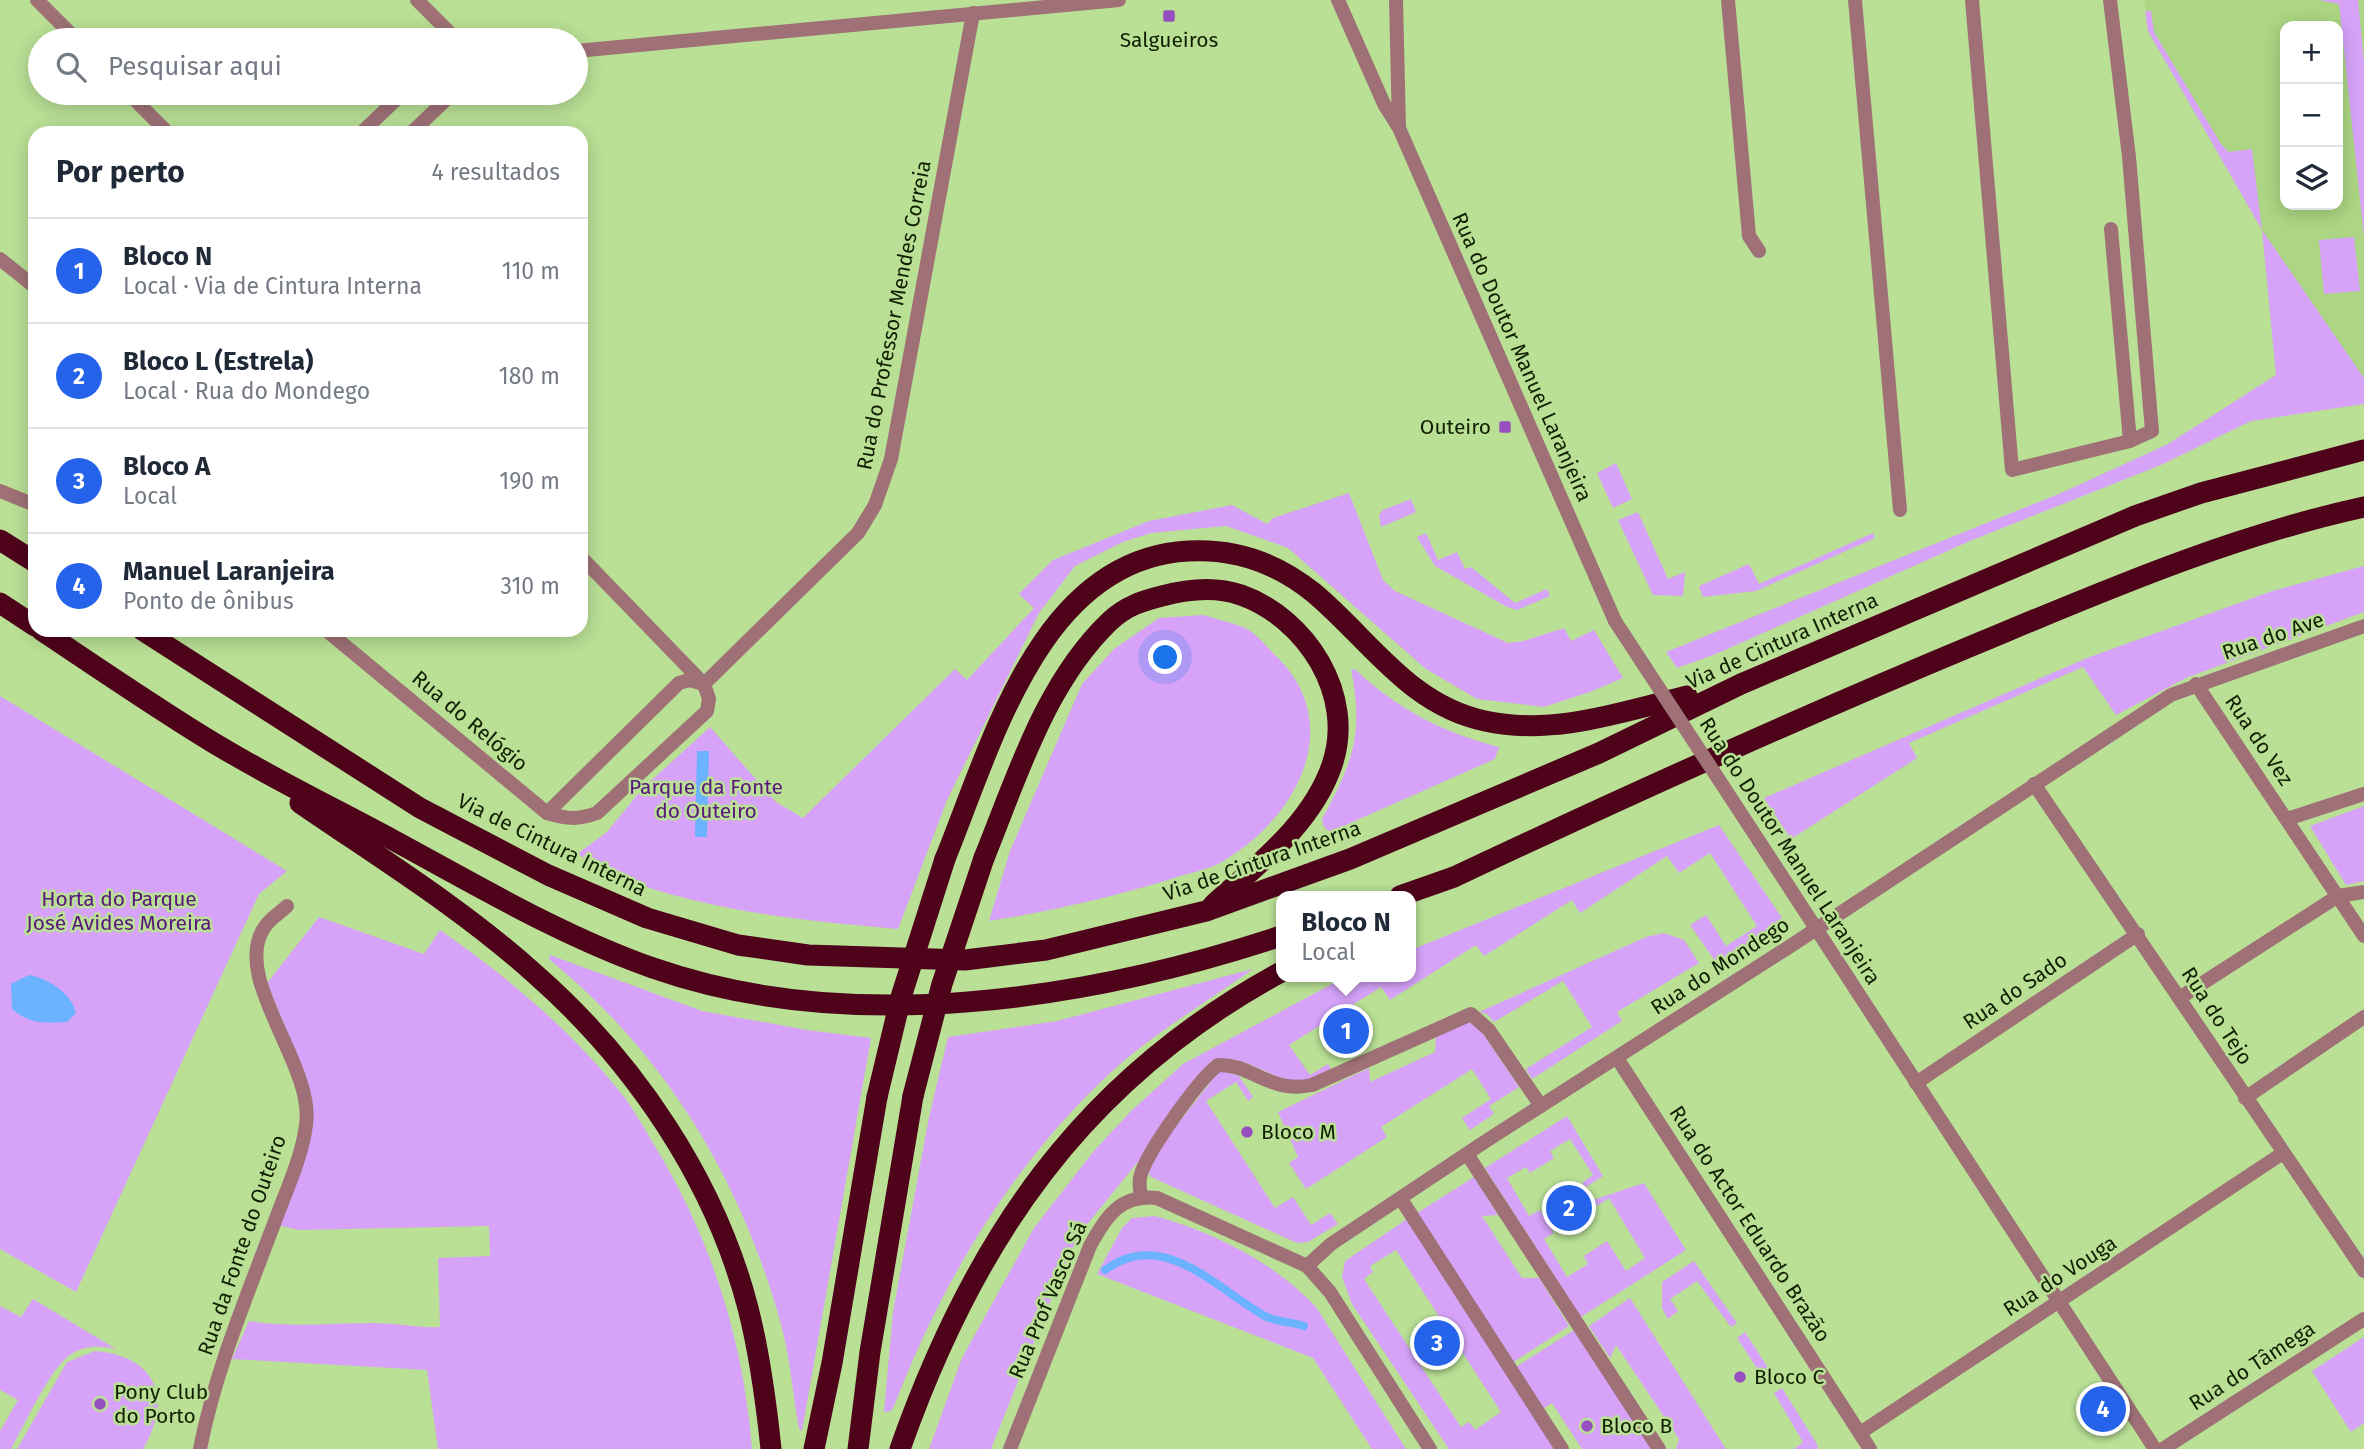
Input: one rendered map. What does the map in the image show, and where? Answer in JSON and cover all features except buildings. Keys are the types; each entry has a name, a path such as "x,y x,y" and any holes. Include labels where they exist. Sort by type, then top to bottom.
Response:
{"highway":[{"name":"Via de Cintura Interna","path":"153,637 420,808 548,875 647,918 738,945 808,955 880,960 965,960 1046,950 1206,911 1350,859 1600,753 1741,684 2135,516 2201,493 2364,450"},
{"path":"1416,898 1454,877 1871,688 2015,628 2236,540 2364,507"},
{"path":"0,540 28,558"},
{"path":"814,1449 832,1363 877,1097 901,997 945,859 1014,696 1053,627 1069,606 1116,569 1170,552 1222,551 1273,565 1316,595 1372,652 1412,686 1435,701 1483,721 1549,726 1592,719 1741,684"},
{"path":"858,1449 872,1339 913,1096 942,984 984,858 1048,705 1095,637 1112,619 1134,603 1185,590 1212,589 1239,594 1264,605 1288,621 1308,642 1326,674 1334,698 1338,724 1336,752 1321,789 1308,811 1275,848 1206,911"},
{"path":"0,603 28,621"},
{"path":"52,637 206,738 451,906 517,957 610,1051 670,1132 697,1179 720,1229 750,1318 764,1383 771,1449"},
{"path":"206,738 529,915 653,968 737,989 839,1004 947,1005 1056,992 1276,937"},
{"path":"1414,891 1454,877"},
{"path":"901,1449 928,1374 975,1276 1034,1184 1068,1139 1146,1065 1211,1016 1276,975"}],"street":[{"path":"37,0 65,28"},
{"path":"417,0 445,28"},
{"path":"588,50 973,13 990,6 1119,0"},
{"name":"Rua do Doutor Manuel Laranjeira","path":"1338,0 1384,104 1399,128 1615,621 2155,1449"},
{"name":"Rua do Doutor Manuel Laranjeira","path":"1396,0 1399,128"},
{"path":"1728,0 1749,236 1759,251"},
{"path":"1855,0 1900,510"},
{"path":"1972,0 1999,221 2012,470 2130,441 2152,431 2129,158 2110,0"},
{"name":"Rua do Professor Mendes Correia","path":"704,684 858,533 875,505 891,459 973,13"},
{"path":"140,105 161,126"},
{"path":"368,126 390,105"},
{"path":"418,126 440,105"},
{"path":"2111,229 2130,441"},
{"path":"0,259 28,281"},
{"path":"0,491 28,502"},
{"path":"588,564 704,684 709,699 707,711 597,813 566,819 547,813 679,683 689,680 704,684"},
{"name":"Rua do Ave","path":"2196,684 2364,626"},
{"name":"Rua do Relógio","path":"334,637 547,813"},
{"name":"Rua do Mondego","path":"1307,1266 1331,1244 1467,1154 1816,929 2171,695 2196,684"},
{"name":"Rua do Vez","path":"2196,684 2364,936"},
{"name":"Rua do Tejo","path":"2034,784 2181,997 2245,1098 2364,1271"},
{"path":"2287,819 2364,794"},
{"path":"2181,997 2338,896 2364,891"},
{"name":"Rua da Fonte do Outeiro","path":"200,1449 207,1411 283,1199 306,1124 303,1086 262,985 255,958 257,940 265,926 287,906"},
{"name":"Rua do Sado","path":"1916,1083 2137,934"},
{"path":"1430,1449 1330,1292 1307,1266 1157,1198 1141,1196 1139,1179 1143,1167 1179,1113 1217,1065 1233,1065 1273,1085 1299,1088 1312,1085 1471,1014 1489,1030 1541,1106"},
{"path":"2245,1098 2364,1017"},
{"name":"Rua do Actor Eduardo Brazão","path":"1617,1058 1870,1449"},
{"name":"Rua do Vouga","path":"1860,1433 2283,1153"},
{"path":"1467,1154 1659,1449"},
{"name":"Rua Prof Vasco Sá","path":"1010,1449 1101,1224 1128,1199 1141,1196"},
{"path":"1401,1199 1562,1449"},
{"name":"Rua do Tâmega","path":"2163,1449 2364,1319"}],"shaded area":[{"path":"2144,0 2364,0 2364,378 2356,370 2276,375 2262,230 2148,31"}],"green space":[{"path":"2319,0 2358,0 2364,62 2364,237 2343,21 2341,21 2339,4"},
{"path":"2145,11 2151,11 2154,32 2221,144 2229,152 2252,149 2262,230 2148,31"},
{"path":"2262,230 2364,378 2364,404 2251,421 2161,465 1970,541 1716,654 1677,668 1666,652 2061,493 2168,444 2276,375"},
{"path":"2354,237 2360,291 2324,294 2319,240"},
{"path":"1616,463 1632,499 1613,508 1597,473"},
{"name":"Parque da Fonte do Outeiro","path":"1349,493 1383,580 1395,591 1508,643 1564,628 1571,641 1594,630 1623,678 1544,707 1477,699 1426,669 1288,548 1226,526 1151,533 1123,542 1075,566 1039,613 947,800 898,929 798,919 700,902 627,880 577,854 607,832 642,789 710,727 776,802 803,818 955,669 967,680 1034,608 1019,594 1053,560 1149,521 1232,505 1267,524 1273,518"},
{"path":"1411,499 1416,512 1381,527 1379,515 1383,510"},
{"path":"1638,512 1668,579 1685,572 1683,596 1653,595 1618,520"},
{"path":"1426,533 1438,560 1457,552 1465,569 1471,567 1515,603 1547,589 1550,596 1517,610 1507,607 1435,566 1417,537"},
{"path":"1873,533 1875,538 1756,591 1703,597 1699,586 1749,564 1759,584"},
{"path":"2364,566 2364,612 2186,678 2116,715 2083,667 1909,743 1917,758 1791,839 1764,798 2087,658 2272,591"},
{"path":"1203,615 1252,632 1297,682 1308,711 1310,740 1303,770 1290,797 1271,823 1247,845 1204,870 1059,908 989,921 1010,851 1082,684 1114,649 1159,618"},
{"path":"1351,669 1422,718 1459,735 1499,747 1495,759 1330,832 1324,827 1322,819 1348,764 1356,730 1355,692"},
{"name":"Horta do Parque José Avides Moreira","path":"0,696 287,871 259,894 76,1292 0,1249"},
{"path":"2364,806 2364,881 2346,885 2310,826"},
{"path":"1719,825 1782,918 1775,936 1768,943 1722,971 1690,925 1706,915 1726,946 1757,926 1710,853 1679,873 1667,856 1580,913 1572,900 1484,956 1476,945 1390,1000 1381,987 1289,1045 1310,1075 1328,1064 1331,1069 1316,1077 1298,1081 1285,1079 1236,1060 1210,1062 1141,1158 1085,1227 1070,1252 991,1449 929,1449 962,1358 1034,1228 1093,1152 1131,1111 1183,1064 1334,983 1416,982 1416,948"},
{"path":"319,917 424,954 440,930 515,986 562,1028 625,1098 674,1179 692,1215 721,1290 741,1368 752,1449 438,1449 427,1370 232,1359 249,1321 440,1327 438,1258 490,1256 489,1226 299,1230 276,1225 311,1132 307,1079 267,983"},
{"path":"1664,933 1684,940 1699,963 1617,1012 1622,1021 1532,1079 1526,1069 1592,1027 1563,981 1494,1022 1487,1014 1479,1012 1646,937"},
{"path":"550,955 702,1011 807,1030 871,1038 802,1431 799,1429 781,1324 764,1270 721,1170 694,1123 629,1036 549,959"},
{"path":"1253,969 1125,1060 1040,1148 1010,1187 957,1271 913,1360 894,1406 891,1411 884,1412 893,1312 929,1117 948,1037 1057,1021"},
{"path":"1468,1022 1479,1028 1519,1087 1489,1106 1494,1114 1470,1130 1462,1118 1491,1099 1472,1069 1381,1127 1387,1137 1306,1189 1289,1163 1298,1157 1278,1112 1369,1068 1370,1082 1435,1052 1436,1037"},
{"path":"1220,1070 1239,1076 1253,1097 1248,1101 1236,1082 1206,1101 1275,1208 1293,1197 1311,1225 1330,1213 1338,1224 1308,1242 1297,1243 1151,1177 1148,1171 1169,1135"},
{"path":"1567,1116 1603,1176 1586,1187 1582,1183 1593,1175 1570,1139 1550,1151 1554,1158 1530,1173 1526,1167 1507,1178 1529,1216 1540,1210 1554,1233 1544,1239 1567,1277 1588,1264 1584,1256 1607,1241 1626,1271 1645,1258 1609,1198 1597,1206 1593,1200 1644,1183 1686,1250 1581,1317 1485,1168"},
{"path":"1474,1177 1498,1215 1482,1216 1522,1278 1539,1278 1569,1326 1512,1363 1417,1213"},
{"path":"1413,1215 1511,1370 1579,1327 1659,1449 1582,1449 1552,1403 1538,1412 1562,1449 1449,1449 1352,1304 1342,1277 1345,1261","holes":["1396,1250 1501,1412 1475,1430 1469,1422 1461,1427 1364,1279 1373,1272 1370,1266"]},
{"path":"1155,1216 1221,1240 1263,1263 1300,1291 1316,1307 1406,1449 1372,1449 1313,1358 1097,1274 1122,1228 1132,1218"},
{"path":"1694,1261 1737,1323 1731,1327 1697,1281 1670,1299 1678,1311 1668,1319 1662,1308 1662,1282"},
{"path":"1630,1298 1726,1449 1676,1449 1679,1439 1616,1345 1610,1358 1589,1326"},
{"path":"33,1299 116,1349 89,1347 78,1350 64,1360 47,1383 11,1449 0,1449 0,1431 18,1400 0,1390 0,1306 21,1317"},
{"path":"1745,1332 1776,1380 1768,1385 1737,1338"},
{"path":"2364,1337 2364,1423 2351,1432 2312,1371"},
{"name":"Pony Club do Porto","path":"95,1351 132,1361 145,1371 153,1383 157,1397 157,1413 143,1449 17,1449 67,1362"},
{"path":"1782,1388 1818,1449 1794,1449 1803,1442 1774,1393"}],"water":[{"path":"697,751 709,751 707,837 695,837"},
{"path":"29,975 58,988 70,999 76,1013 67,1022 44,1023 25,1018 12,1009 11,984"}],"waterway":[{"path":"1105,1270 1126,1258 1147,1255 1168,1258 1188,1266 1268,1318 1304,1326"}],"place":[{"name":"Salgueiros","path":"1169,16"},
{"name":"Outeiro","path":"1505,427"},
{"name":"Bloco N","path":"1346,1031"},
{"name":"Bloco M","path":"1247,1132"},
{"name":"Bloco L (Estrela)","path":"1569,1208"},
{"name":"Bloco A","path":"1437,1343"},
{"name":"Bloco C","path":"1740,1377"},
{"name":"Pony Club do Porto","path":"100,1404"},
{"name":"Manuel Laranjeira","path":"2103,1409"},
{"name":"Bloco B","path":"1587,1426"}]}
